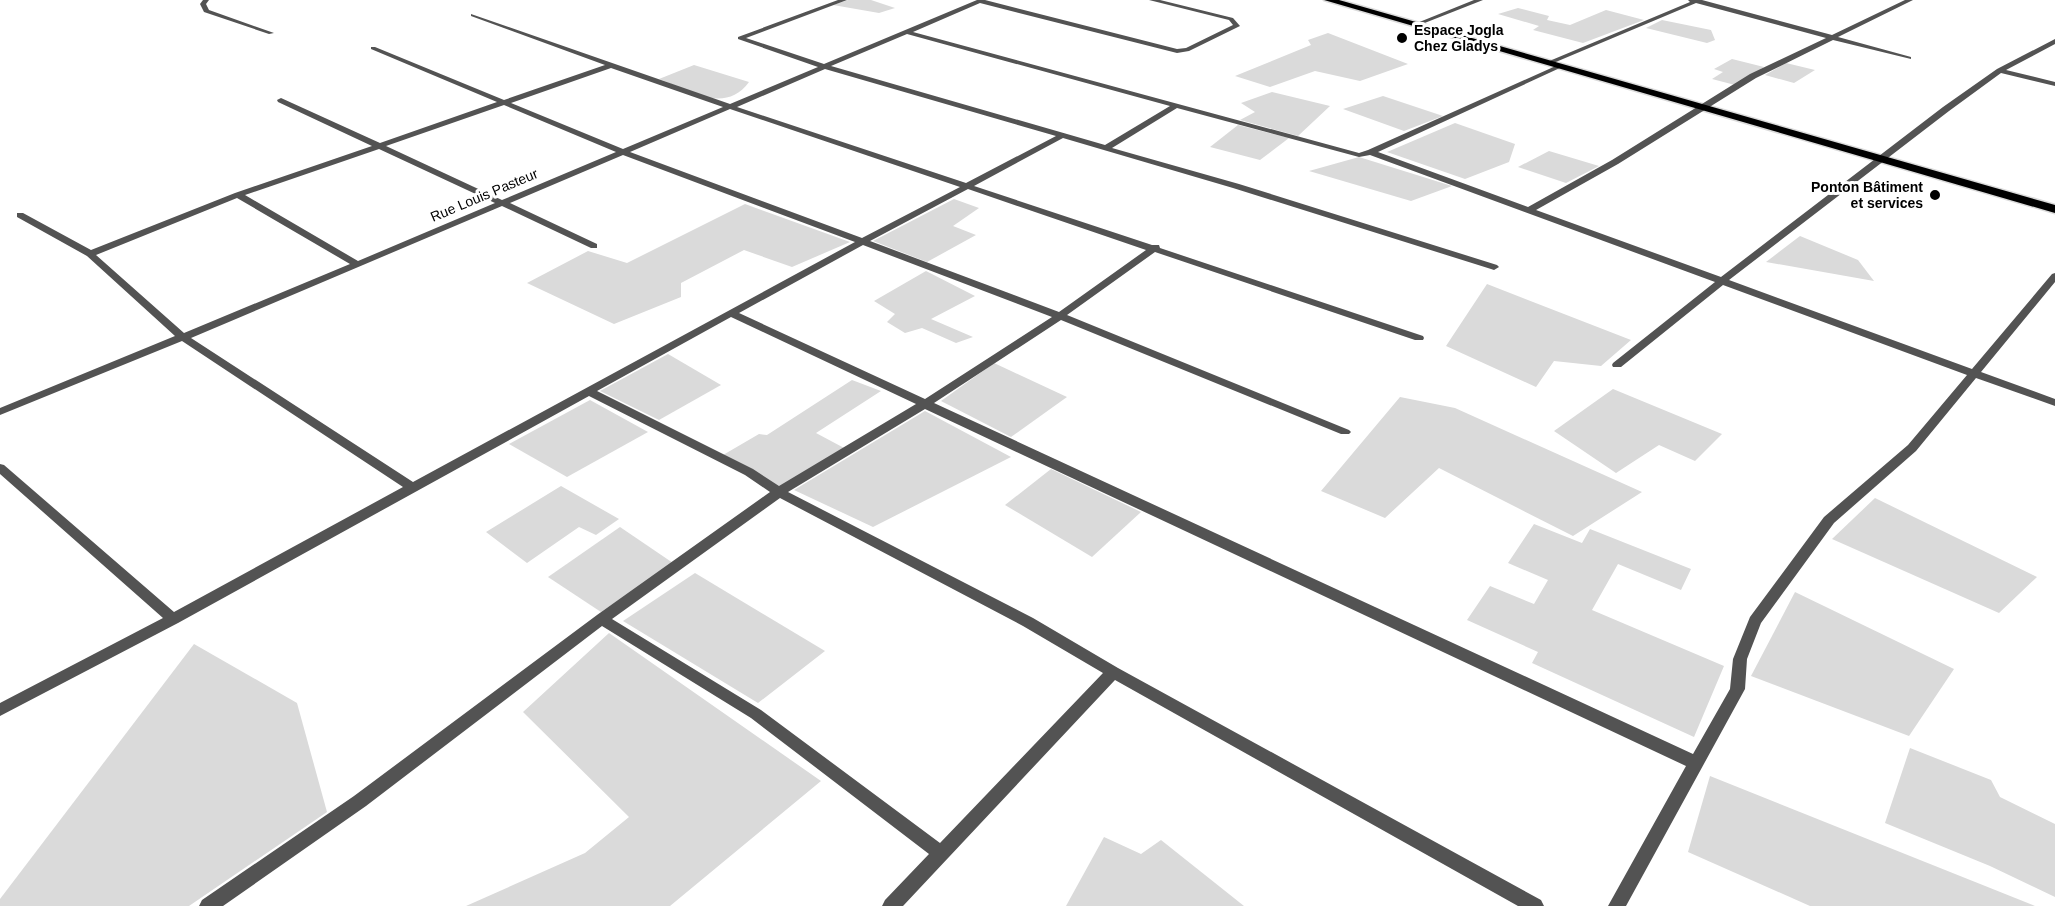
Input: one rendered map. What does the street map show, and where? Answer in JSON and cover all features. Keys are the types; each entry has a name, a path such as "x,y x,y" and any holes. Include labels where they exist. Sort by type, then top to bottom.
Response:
{"highway":[{"path":"1329,0 2055,209"}],"street":[{"path":"206,0 203,3 206,11 271,33"},
{"path":"844,0 740,38 825,67 1236,186 1494,267"},
{"path":"980,1 1177,51 1187,50 1237,26 1230,19 1167,1 1152,0"},
{"path":"1415,25 1480,0"},
{"path":"907,32 1352,154 1371,152 1554,64 1695,0 1909,58"},
{"path":"1529,210 1615,162 1753,76 1910,0"},
{"name":"Rue Louis Pasteur","path":"0,412 980,1"},
{"path":"473,15 731,107 1155,247 1419,338"},
{"path":"1617,365 1723,280 2000,71 2055,41"},
{"path":"373,48 623,152 1060,316 1345,432"},
{"path":"90,254 238,195 382,147 612,65"},
{"path":"2000,71 2055,84"},
{"path":"282,100 594,246"},
{"path":"1106,148 1175,106"},
{"path":"0,710 173,619 862,241 1062,136"},
{"path":"1371,152 2055,403"},
{"path":"238,195 355,263"},
{"path":"20,215 90,254 181,336 411,487"},
{"path":"208,906 360,801 602,619 779,492 925,404 1060,316 1155,247"},
{"path":"1617,906 1737,689 1740,659 1755,621 1829,520 1912,448 1976,374 2055,276"},
{"path":"730,313 1696,763"},
{"path":"588,391 749,472 779,492 1028,622 1113,672 1535,906"},
{"path":"0,468 173,619"},
{"path":"602,619 756,714 941,853"},
{"path":"891,906 1113,672"}],"shaded area":[{"path":"848,0 871,0 895,8 879,13 833,5"},
{"path":"1518,8 1549,16 1547,20 1570,25 1606,10 1644,20 1583,43 1533,30 1539,26 1498,14"},
{"path":"1662,20 1711,30 1715,40 1707,43 1646,28"},
{"path":"1328,33 1408,64 1360,81 1315,71 1270,87 1235,76 1311,45 1308,40"},
{"path":"1732,59 1764,67 1735,85 1712,79 1723,72 1714,69"},
{"path":"1786,63 1815,70 1794,83 1765,75"},
{"path":"694,65 749,82 739,92 729,97 718,98 706,97 659,79"},
{"path":"1272,92 1330,106 1298,136 1240,120 1255,112 1241,103"},
{"path":"1383,96 1443,116 1404,131 1343,109"},
{"path":"1455,123 1515,144 1509,162 1465,179 1387,152"},
{"path":"1238,125 1289,138 1260,160 1210,147"},
{"path":"1549,151 1599,166 1566,183 1518,167"},
{"path":"1359,157 1452,186 1411,201 1309,171"},
{"path":"954,199 979,208 953,226 976,235 927,262 873,241"},
{"path":"745,204 850,242 792,267 744,250 681,283 681,297 614,324 527,283 588,251 627,263"},
{"path":"1800,236 1858,260 1874,281 1766,262"},
{"path":"926,271 975,296 931,319 973,337 956,343 922,328 905,333 887,322 895,314 874,301"},
{"path":"1487,284 1631,340 1601,366 1554,361 1536,387 1446,346"},
{"path":"668,354 721,385 659,420 600,391"},
{"path":"994,363 1067,397 1011,437 941,401"},
{"path":"852,380 881,391 816,433 846,449 779,489 723,455 759,434 767,435"},
{"path":"1613,389 1722,434 1695,461 1659,445 1616,473 1554,431"},
{"path":"1400,397 1455,408 1642,492 1573,536 1439,468 1385,518 1321,491"},
{"path":"590,400 648,432 567,477 509,444"},
{"path":"925,411 1011,457 873,527 794,490"},
{"path":"1051,469 1141,512 1092,557 1005,505"},
{"path":"561,486 619,519 596,535 579,527 527,563 486,532"},
{"path":"1875,498 2037,577 1999,613 1832,539"},
{"path":"1534,524 1582,543 1590,529 1691,569 1681,590 1618,564 1592,610 1724,666 1694,737 1532,663 1538,652 1467,620 1490,586 1534,604 1548,580 1508,563"},
{"path":"620,527 673,563 601,612 548,577"},
{"path":"695,573 825,651 758,703 623,621"},
{"path":"1795,592 1954,669 1909,736 1751,676"},
{"path":"609,633 821,781 670,906 466,906 585,853 629,817 523,712"},
{"path":"194,644 297,703 327,812 189,906 0,906 0,899"},
{"path":"1910,748 1991,780 2000,797 2055,824 2055,897 1990,866 1885,823"},
{"path":"1710,776 2035,906 1810,906 1688,852"},
{"path":"1104,837 1141,854 1161,840 1244,906 1066,906"}],"place":[{"name":"Espace Jogla Chez Gladys","path":"1402,38"},
{"name":"Ponton Bâtiment et services","path":"1935,195"}]}
